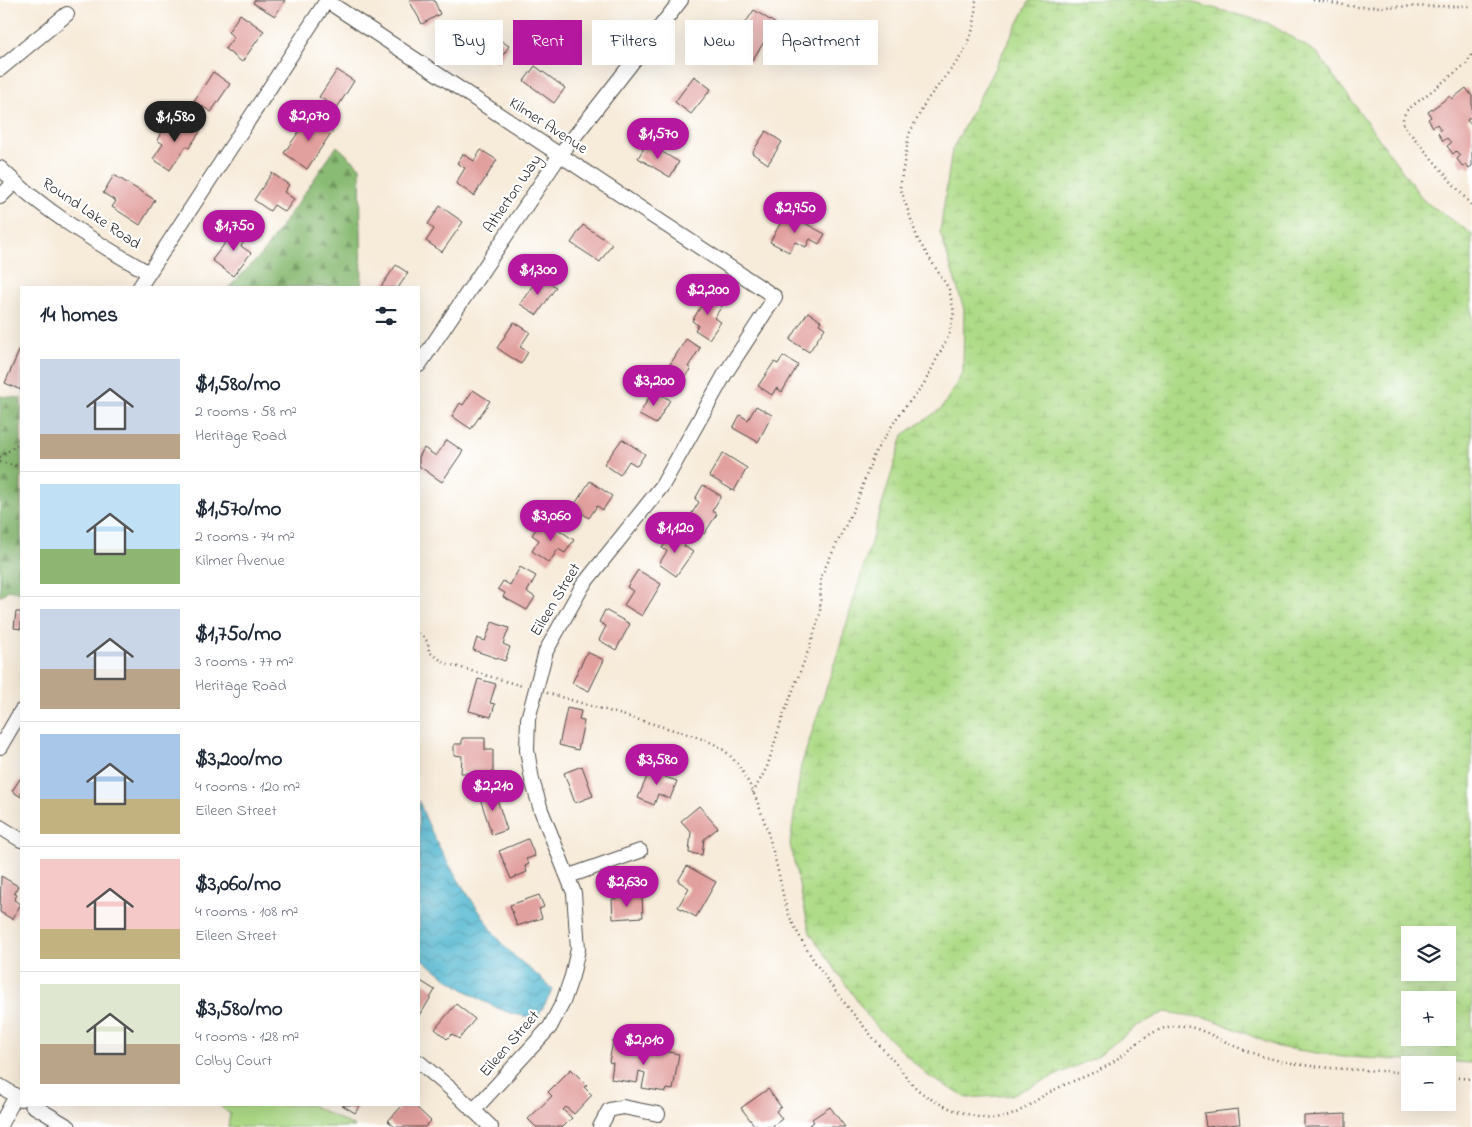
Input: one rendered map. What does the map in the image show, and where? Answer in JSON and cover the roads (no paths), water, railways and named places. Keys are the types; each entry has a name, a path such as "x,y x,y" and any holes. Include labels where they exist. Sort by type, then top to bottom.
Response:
{"street":[{"name":"Kilmer Avenue","path":"327,0 775,297"},
{"path":"140,286 327,0"},
{"name":"Atherton Way","path":"420,364 560,155 681,0"},
{"path":"0,68 67,14"},
{"name":"Round Lake Road","path":"0,168 15,182 58,214 149,273"},
{"path":"0,197 15,182"},
{"name":"Eileen Street","path":"474,1110 550,1027 563,1002 572,976 578,949 574,893 541,810 532,780 527,750 528,719 534,689 546,651 563,617 594,570 662,486 725,374 775,297"},
{"path":"0,747 20,713"},
{"path":"0,827 20,839"},
{"path":"568,876 640,852"},
{"path":"420,1063 491,1127"},
{"path":"0,1086 19,1097 0,1125"},
{"path":"34,1106 69,1127"},
{"path":"600,1127 609,1110 623,1106 658,1114"}],"water":[{"path":"420,804 447,862 498,938 504,946 553,990 538,1016 524,1016 492,1006 444,976 420,958"}]}
